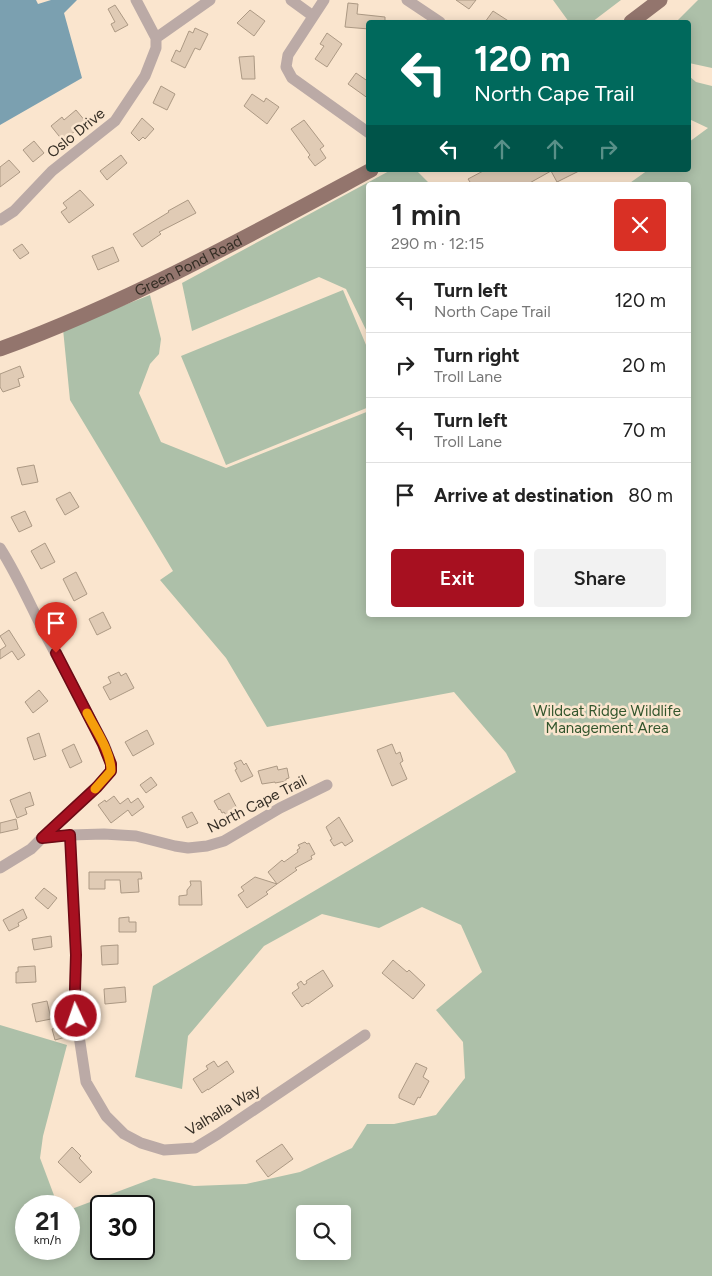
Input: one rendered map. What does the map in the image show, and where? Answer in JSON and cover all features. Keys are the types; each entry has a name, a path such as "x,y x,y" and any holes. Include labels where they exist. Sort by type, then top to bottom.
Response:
{"main road":[{"path":"634,20 660,0"},
{"name":"Green Pond Road","path":"0,349 59,326 151,284 253,233 367,172"}],"street":[{"path":"136,0 156,38 210,0"},
{"path":"290,0 313,16"},
{"path":"324,0 288,55 286,67 292,78 366,131"},
{"path":"407,0 437,20"},
{"name":"Oslo Drive","path":"0,220 14,211 52,171 115,121 145,76 156,48 156,38"},
{"path":"0,548 15,572 103,744 111,764 111,771 97,787 31,849 0,868"},
{"name":"North Cape Trail","path":"42,838 104,834 136,836 181,847 207,846 224,841 280,808 327,785"},
{"name":"Valhalla Way","path":"70,835 76,955 75,989 81,1058 86,1082 94,1098 106,1116 124,1134 141,1143 164,1150 195,1148 365,1035"}],"green space":[{"path":"553,0 621,0 595,20 568,20"},
{"path":"698,0 712,0 712,68 691,63 691,20 678,20"},
{"name":"Wildcat Ridge Wildlife Management Area","path":"691,78 696,82 712,86 712,1276 0,1276 0,1025 67,1045 43,1136 40,1158 54,1195 15,1195 15,1260 80,1260 80,1206 90,1202 90,1260 155,1260 155,1195 109,1195 154,1178 194,1186 246,1184 300,1172 352,1148 367,1124 394,1124 436,1115 465,1078 463,1042 436,1010 482,972 461,925 422,907 379,928 322,914 264,946 188,1036 182,1089 135,1077 153,986 516,772 506,753 454,692 267,727 226,658 160,580 173,571 70,400 63,329 150,295 161,339 159,354 150,364 139,393 161,442 226,468 366,412 366,617 691,617 691,182 631,182 645,172 691,172 691,141 708,128 691,120"},
{"path":"387,172 418,172 428,182 369,182"},
{"path":"366,184 366,330 346,289 319,277 192,331 182,283"},
{"path":"343,290 366,345 366,408 226,465 181,356"}],"water":[{"path":"0,0 36,0 38,4 51,0 77,0 64,13 82,78 0,125"}],"building":[{"path":"456,0 476,0 469,9"},
{"path":"348,3 358,4 357,14 385,17 385,20 366,20 366,29 345,27"},
{"path":"115,5 128,25 115,32 111,24 115,22 108,9"},
{"path":"250,10 265,21 254,36 237,23"},
{"path":"493,11 507,20 486,20"},
{"path":"195,28 208,34 200,50 195,48 185,68 171,61 176,50 180,52 189,31 193,33"},
{"path":"327,33 342,44 327,67 315,59 324,46 320,44"},
{"path":"254,56 255,79 242,79 239,57"},
{"path":"356,73 366,80 366,97 348,84"},
{"path":"161,86 175,94 167,110 153,103"},
{"path":"252,94 264,102 266,98 279,107 267,124 244,106"},
{"path":"76,110 86,122 63,141 51,126 62,117 64,120"},
{"path":"142,118 154,129 145,139 143,137 139,141 131,133"},
{"path":"304,120 324,146 320,149 326,158 315,166 308,157 310,155 291,129"},
{"path":"34,141 44,153 33,162 23,150"},
{"path":"121,155 127,163 107,180 100,171"},
{"path":"9,160 20,172 0,187 0,167"},
{"path":"481,172 549,172 531,182 470,182 468,179"},
{"path":"552,172 577,172 557,182"},
{"path":"80,190 94,205 69,223 61,212 67,208 63,203"},
{"path":"188,200 196,213 159,232 161,234 142,247 133,234"},
{"path":"22,244 29,253 20,259 13,250"},
{"path":"113,247 119,261 98,270 92,256"},
{"path":"20,366 24,377 18,379 20,386 3,392 0,387 0,374"},
{"path":"34,465 38,482 22,485 17,468"},
{"path":"70,492 79,507 65,515 56,499"},
{"path":"25,511 32,526 19,532 11,517"},
{"path":"45,543 55,562 41,569 31,551"},
{"path":"76,572 87,594 74,601 63,579"},
{"path":"103,612 111,628 97,635 89,619"},
{"path":"9,630 25,655 18,660 12,651 0,659 0,650 6,646 0,636"},
{"path":"119,672 121,676 126,673 134,688 110,700 103,687 111,683 108,677"},
{"path":"39,690 48,701 33,713 25,702"},
{"path":"147,730 154,744 133,756 125,742"},
{"path":"39,733 46,756 34,760 27,738"},
{"path":"74,744 82,762 70,768 62,750"},
{"path":"392,744 396,754 400,752 403,761 400,763 407,779 392,786 377,750"},
{"path":"241,760 244,765 246,763 253,776 241,782 234,763"},
{"path":"277,766 278,770 287,768 289,778 286,781 262,784 258,771"},
{"path":"151,777 157,785 146,793 140,785"},
{"path":"30,792 34,805 25,808 27,814 17,818 10,800"},
{"path":"229,793 239,812 228,818 224,812 222,813 219,810 214,801"},
{"path":"114,796 120,804 128,798 131,803 138,798 144,807 132,816 128,810 111,823 98,805"},
{"path":"192,812 198,823 187,828 182,817"},
{"path":"339,817 353,841 345,846 342,842 334,846 326,827"},
{"path":"16,819 18,829 0,833 0,823"},
{"path":"305,842 309,843 315,854 311,856 312,859 295,868 297,870 277,884 268,872 282,860 284,862 298,852 297,850 300,848 298,845"},
{"path":"89,872 141,872 142,879 138,879 139,892 121,893 120,880 105,880 105,889 89,889"},
{"path":"255,877 277,884 266,892 268,894 247,908 238,895 244,891 241,887"},
{"path":"190,881 201,881 202,905 179,905 179,896 187,895 187,890 191,885"},
{"path":"44,888 57,898 48,909 35,898"},
{"path":"23,909 27,918 18,923 19,926 9,931 3,920"},
{"path":"129,917 129,922 136,922 136,932 119,932 119,918"},
{"path":"51,936 52,947 34,950 32,939"},
{"path":"118,945 118,964 102,965 101,946"},
{"path":"393,960 407,972 409,970 425,985 413,999 382,973"},
{"path":"35,966 36,982 16,983 18,967"},
{"path":"323,970 333,986 302,1007 292,993 299,988 297,984 301,981 304,985 307,983 306,981"},
{"path":"125,987 126,1002 105,1004 104,989"},
{"path":"47,1001 51,1019 36,1022 32,1004"},
{"path":"63,1026 66,1037 55,1040 52,1029"},
{"path":"214,1061 218,1067 227,1061 234,1072 202,1093 193,1079 208,1069 206,1066"},
{"path":"416,1063 427,1068 423,1077 429,1081 414,1105 399,1098 399,1095"},
{"path":"282,1144 293,1159 268,1177 256,1161"},
{"path":"72,1147 92,1172 80,1183 58,1162"}],"slow traffic":[{"path":"87,713 111,764 111,771 95,789"}],"route":[{"path":"56,653 103,744 111,764 111,771 97,787 42,838 70,835 76,955 76,1016"}]}
